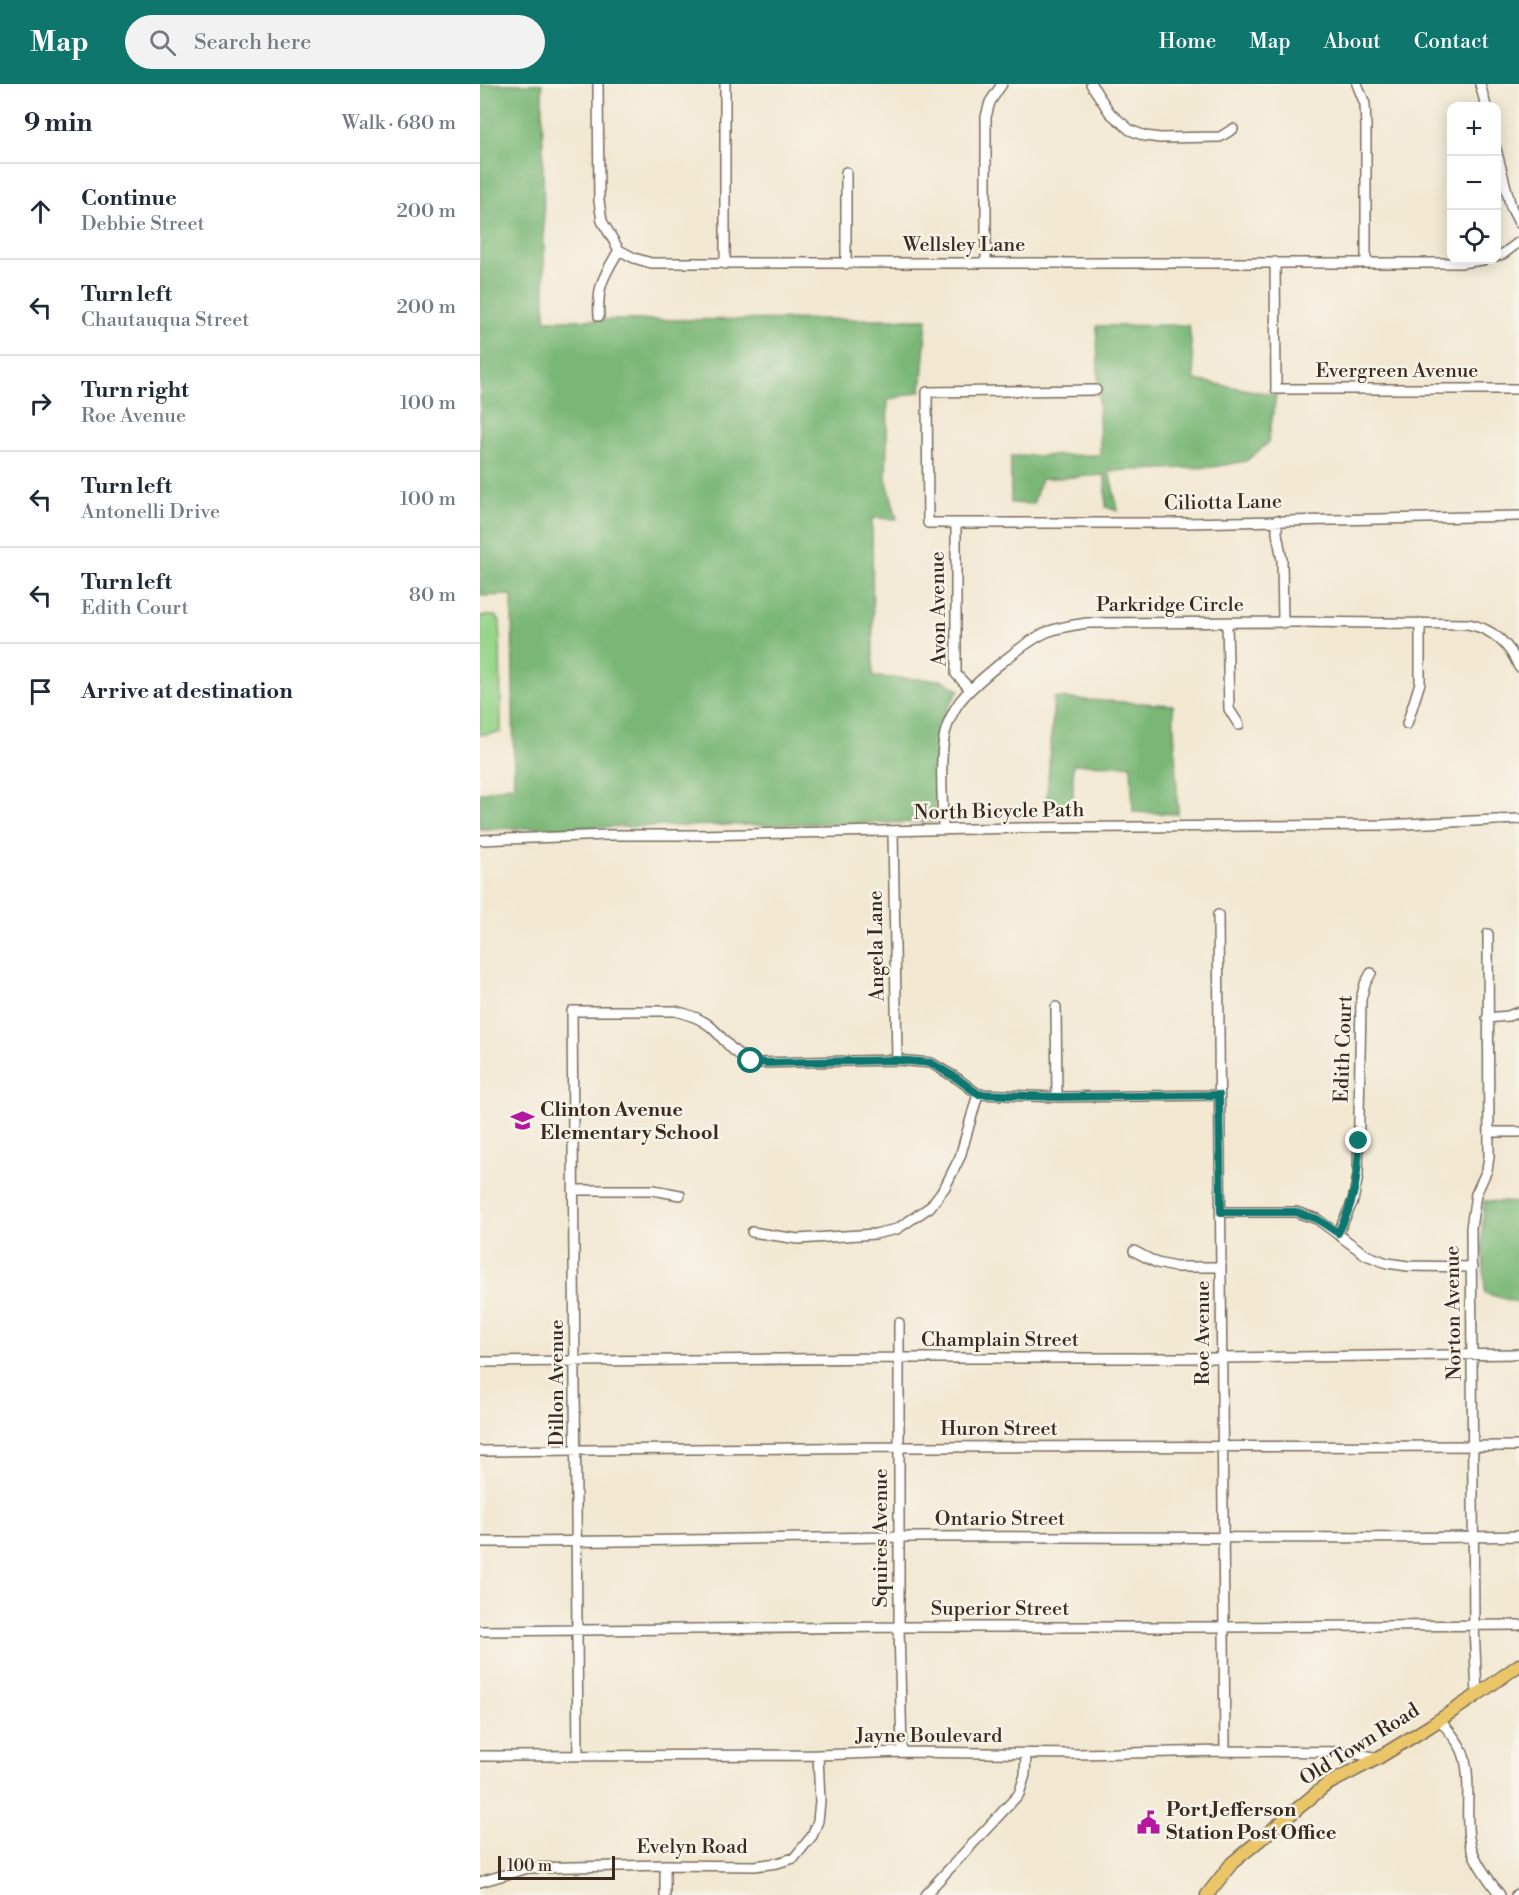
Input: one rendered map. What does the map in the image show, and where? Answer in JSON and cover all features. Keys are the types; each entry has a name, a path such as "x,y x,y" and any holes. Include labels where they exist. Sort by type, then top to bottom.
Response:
{"main road":[{"name":"Old Town Road","path":"1207,1895 1232,1863 1326,1785 1378,1758 1477,1695 1519,1665"}],"street":[{"path":"598,84 599,201 602,221 619,250 601,283 598,297 599,316"},
{"path":"725,84 725,264"},
{"path":"986,263 986,117 990,102 1002,84"},
{"path":"1091,84 1116,118 1130,130 1145,136 1220,137 1233,129"},
{"path":"1358,84 1365,105 1366,263"},
{"path":"1480,84 1485,102"},
{"path":"1499,156 1511,207 1519,223"},
{"path":"846,172 846,264"},
{"path":"1501,255 1519,242"},
{"name":"Wellsley Lane","path":"619,250 651,263 1447,263"},
{"name":"Evergreen Avenue","path":"1275,262 1276,389 1519,389"},
{"name":"Ciliotta Lane","path":"1096,390 927,392 928,523 1186,523 1277,519 1359,520 1519,516"},
{"path":"1277,519 1282,560 1283,623"},
{"name":"Avon Avenue","path":"956,523 956,674 970,689"},
{"path":"1227,623 1229,709 1239,725"},
{"name":"Parkridge Circle","path":"943,830 945,735 958,703 970,689 1032,639 1065,626 1227,623 1453,624 1482,627 1495,633 1512,652 1519,667"},
{"path":"1407,724 1420,683 1420,624"},
{"name":"North Bicycle Path","path":"480,840 608,835 1370,826 1519,819"},
{"name":"Angela Lane","path":"893,832 897,1060"},
{"name":"Roe Avenue","path":"1218,915 1225,1751"},
{"name":"Norton Avenue","path":"1477,1695 1474,1626 1471,1228 1476,1194 1487,1170 1490,1132 1487,1018 1488,934"},
{"name":"Edith Court","path":"1338,1233 1353,1201 1358,1176 1361,999 1371,973"},
{"path":"1056,1008 1057,1097"},
{"name":"Dillon Avenue","path":"578,1756 572,1011 675,1011 683,1013 709,1026 734,1052 758,1063 897,1060"},
{"path":"1487,1018 1508,1016 1519,1012"},
{"path":"897,1060 931,1063 978,1094 1057,1097 1219,1095"},
{"path":"752,1232 798,1239 875,1234 897,1229 930,1207 945,1187 960,1157 978,1094"},
{"path":"1490,1132 1519,1132"},
{"path":"573,1190 653,1190 680,1195"},
{"path":"1221,1212 1296,1212 1317,1219 1366,1255 1387,1263 1408,1266 1472,1266"},
{"path":"1134,1251 1157,1263 1175,1267 1220,1267"},
{"name":"Squires Avenue","path":"898,1323 899,1627 902,1752"},
{"name":"Champlain Street","path":"480,1362 1519,1354"},
{"name":"Huron Street","path":"480,1451 1519,1446"},
{"name":"Ontario Street","path":"480,1542 899,1537 1519,1536"},
{"name":"Superior Street","path":"480,1631 1519,1625"},
{"path":"1439,1719 1464,1754 1469,1838 1473,1852 1500,1895"},
{"name":"Jayne Boulevard","path":"480,1756 1225,1751 1348,1752 1378,1758"},
{"path":"925,1895 1019,1794 1025,1775 1026,1754"},
{"name":"Evelyn Road","path":"480,1882 528,1868 755,1866 794,1858 812,1836 818,1821 820,1802 818,1755"},
{"path":"665,1865 665,1895"}],"green space":[{"path":"480,84 542,84 545,320 927,319 921,391 888,400 886,478 897,519 872,518 873,677 943,680 959,690 944,714 936,741 935,822 480,829 480,793 514,785 512,595 480,596"},
{"path":"1189,325 1195,380 1276,395 1268,443 1246,461 1213,467 1109,471 1118,511 1106,507 1105,475 1041,479 1033,504 1011,503 1011,456 1100,455 1097,326"},
{"path":"480,616 495,616 500,621 501,732 480,735"},
{"path":"1054,698 1173,705 1178,814 1133,812 1131,765 1073,764 1073,812 1046,810"},
{"path":"1484,1201 1519,1203 1519,1303 1485,1293 1482,1234"}],"place":[{"name":"Clinton Avenue Elementary School","path":"522,1121"},
{"name":"Port Jefferson Station Post Office","path":"1148,1822"}],"route":[{"path":"751,1061 766,1063 897,1060 931,1063 978,1094 1057,1097 1219,1095 1221,1212 1296,1212 1317,1219 1338,1233 1353,1201 1358,1176 1359,1141"}]}
